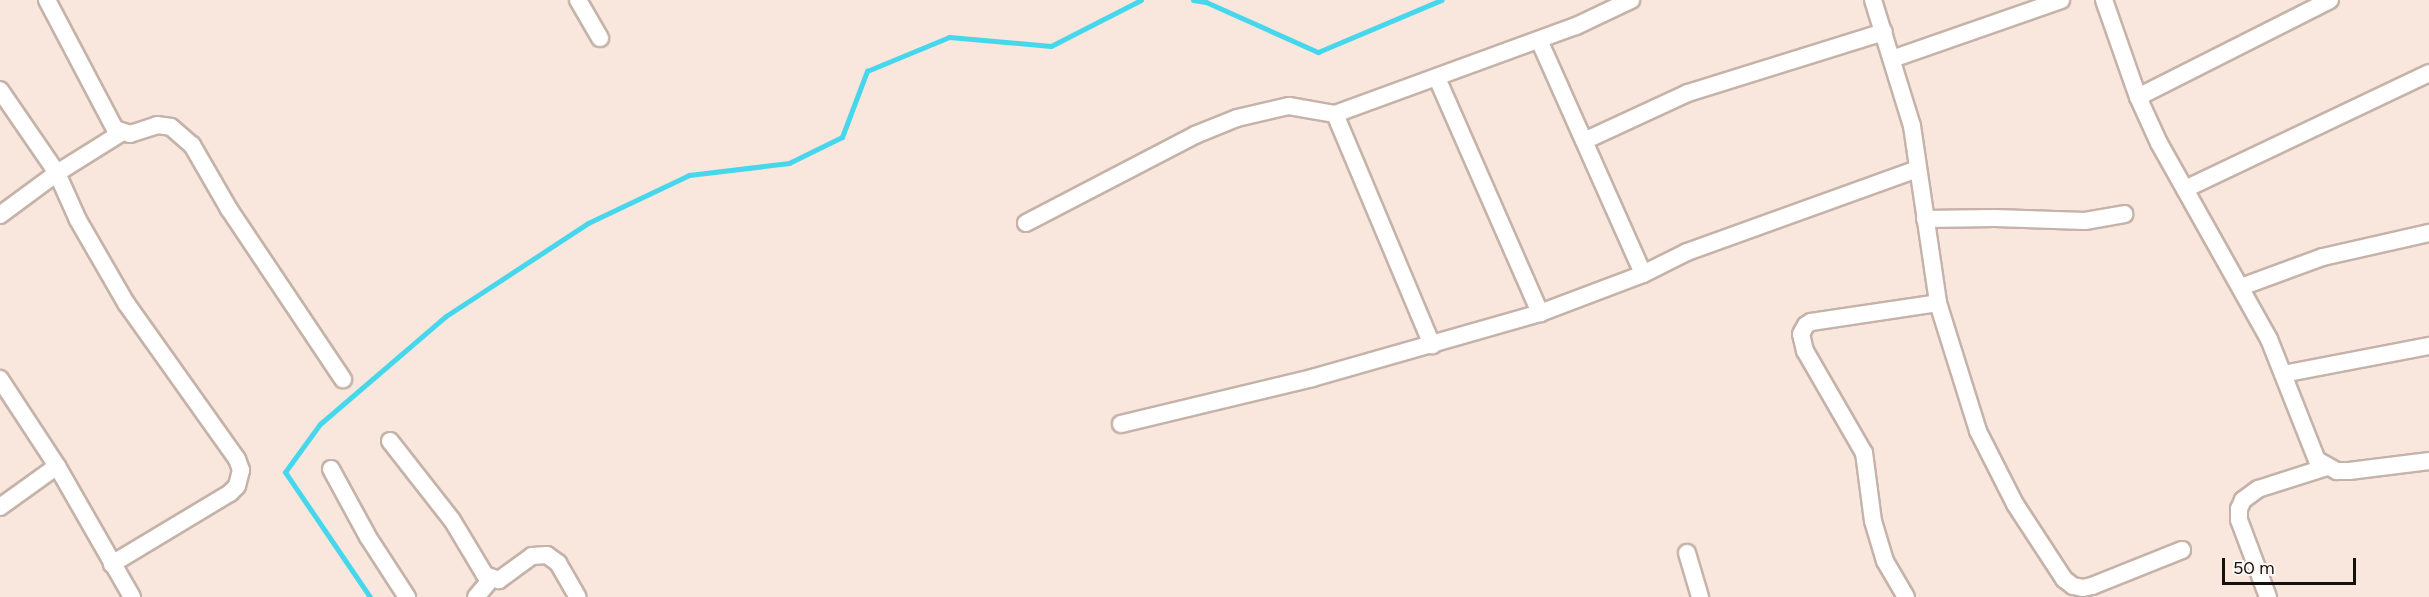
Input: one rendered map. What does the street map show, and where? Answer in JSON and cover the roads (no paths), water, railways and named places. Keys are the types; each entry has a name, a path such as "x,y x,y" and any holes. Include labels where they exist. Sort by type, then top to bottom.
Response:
{"street":[{"path":"47,0 109,120 121,133"},
{"path":"578,0 600,38"},
{"path":"1026,223 1195,135 1237,118 1289,106 1335,114 1539,40 1631,0"},
{"path":"1873,0 1911,126 1938,303 1963,391 1978,431 2015,504 2064,579 2073,586 2083,588 2092,586 2182,550"},
{"path":"1892,59 2061,0"},
{"path":"2104,0 2138,97 2159,143 2241,286 2283,374 2317,460 2327,467 2349,471 2429,461"},
{"path":"2138,97 2330,0"},
{"path":"1584,141 1688,93 1884,32"},
{"path":"1539,40 1643,274"},
{"path":"2186,189 2429,73"},
{"path":"1437,78 1540,313"},
{"path":"3,100 57,173 78,220 126,303 237,459 241,470 237,486 230,494 112,564"},
{"path":"1335,114 1432,345"},
{"path":"0,215 57,173 121,133 130,134 157,125 171,127 192,145 229,209 343,379"},
{"path":"1121,424 1312,378 1540,313 1643,274 1687,252 1918,169"},
{"path":"1925,219 1995,218 2085,221 2124,214"},
{"path":"2241,286 2323,257 2429,233"},
{"path":"1906,597 1885,561 1876,531 1864,453 1805,351 1801,334 1806,325 1811,322 1938,303"},
{"path":"2283,374 2429,346"},
{"path":"0,379 57,466 132,597"},
{"path":"390,441 452,520 480,569 491,579 499,580 506,577 532,556 548,555 558,563 578,597"},
{"path":"0,507 57,466"},
{"path":"2268,597 2239,520 2239,509 2243,500 2258,489 2327,467"},
{"path":"331,469 368,537 407,597"},
{"path":"1687,553 1700,597"},
{"path":"476,597 491,579"}],"waterway":[{"path":"370,597 285,472 320,424 446,316 588,223 689,175 789,163 842,137 867,71 949,37 1051,46 1141,0"},
{"path":"1193,0 1206,2 1318,52 1441,0"}]}
